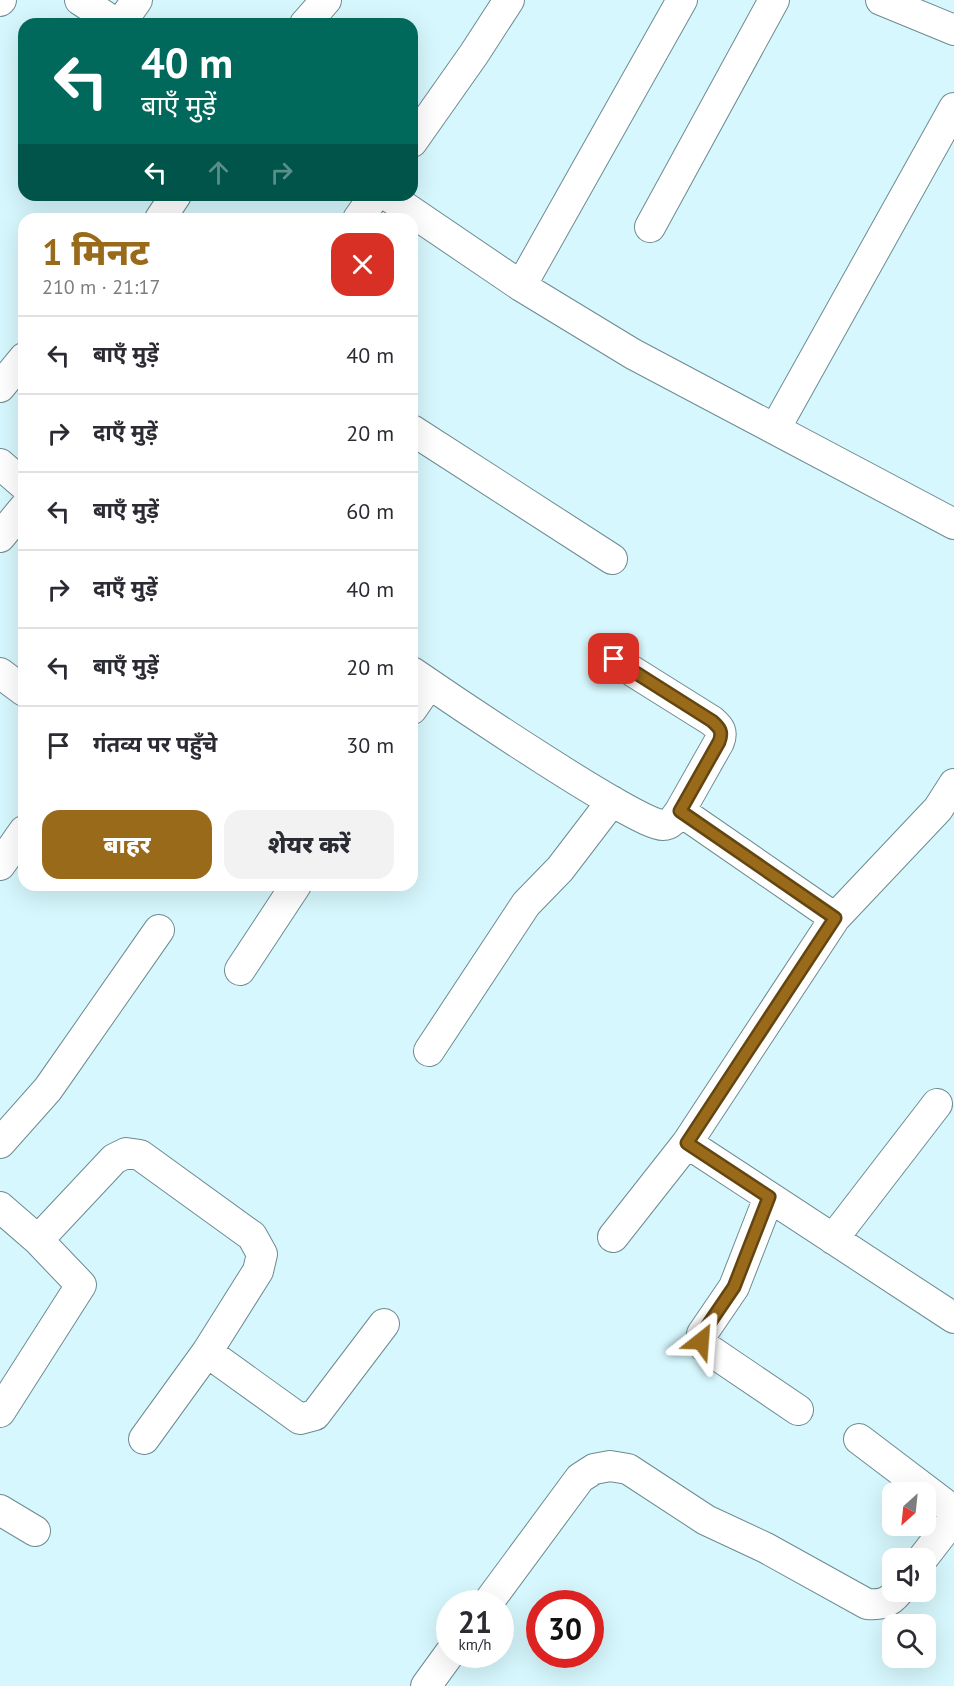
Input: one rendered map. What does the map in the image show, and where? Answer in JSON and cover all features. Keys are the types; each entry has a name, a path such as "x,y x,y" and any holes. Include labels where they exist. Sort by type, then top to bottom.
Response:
{"street":[{"path":"80,0 109,18"},
{"path":"124,18 137,0"},
{"path":"310,18 326,0"},
{"path":"418,133 509,0"},
{"path":"521,286 682,0"},
{"path":"650,227 774,0"},
{"path":"881,0 954,30"},
{"path":"775,429 954,108"},
{"path":"396,201 414,213"},
{"path":"418,216 521,286 633,354 954,525"},
{"path":"0,387 18,365"},
{"path":"418,434 612,559"},
{"path":"0,464 18,480"},
{"path":"0,537 18,515"},
{"path":"421,678 612,801 652,823 663,825 673,821 680,811 722,735 720,729 712,721 614,659"},
{"path":"0,673 18,686"},
{"path":"613,1237 687,1143 835,918 938,808 954,784"},
{"path":"429,1051 526,904 560,869 612,801"},
{"path":"680,811 835,918"},
{"path":"0,865 18,840"},
{"path":"240,970 292,891"},
{"path":"0,1143 48,1089 159,930"},
{"path":"833,1239 937,1104"},
{"path":"687,1143 954,1318"},
{"path":"38,1240 114,1159 126,1153 140,1155 252,1236 262,1254 258,1271 207,1352 144,1439"},
{"path":"769,1197 734,1287 702,1334 701,1341 705,1347 798,1410"},
{"path":"0,1207 38,1240 81,1285 0,1412"},
{"path":"207,1352 300,1419 315,1415 384,1324"},
{"path":"859,1439 954,1511"},
{"path":"497,1590 580,1479 594,1469 610,1466 628,1469 706,1520 766,1548 867,1604 880,1605 886,1602"},
{"path":"0,1510 35,1531"},
{"path":"931,1548 954,1518"},
{"path":"426,1686 439,1668"}],"route":[{"path":"614,659 712,721 720,729 722,735 719,742 680,811 835,918 687,1143 769,1197 734,1287 702,1334 701,1341"}]}
